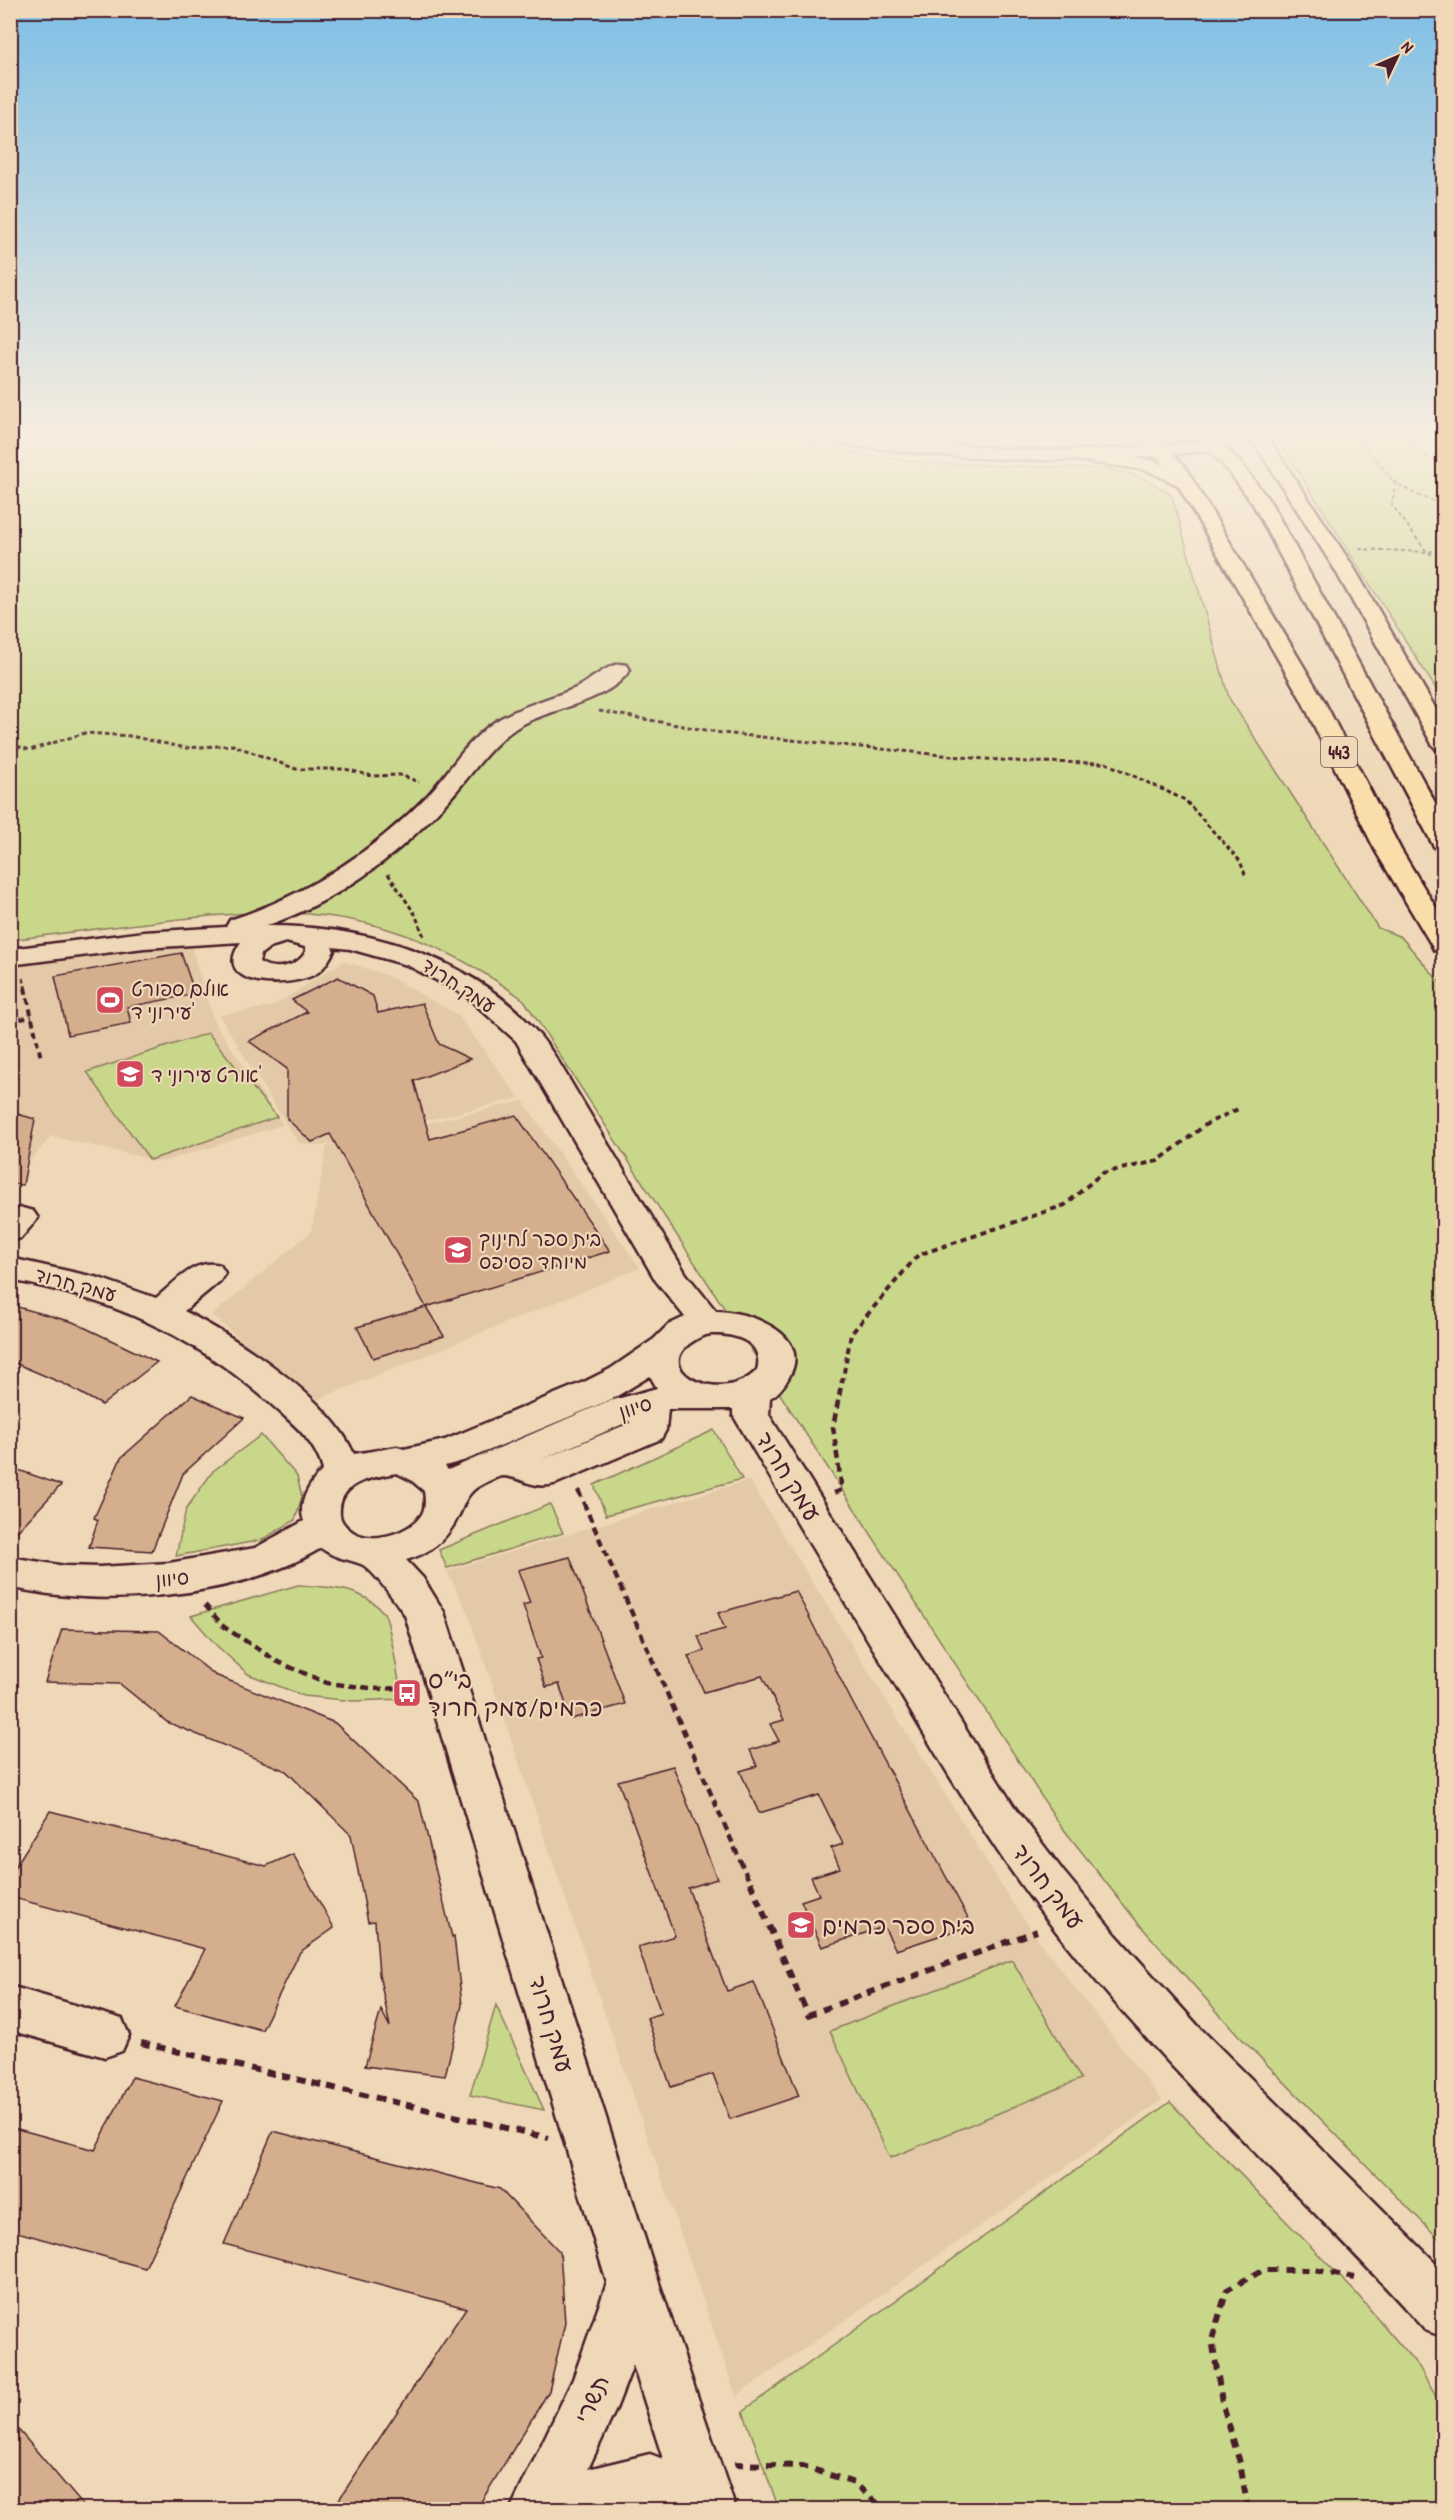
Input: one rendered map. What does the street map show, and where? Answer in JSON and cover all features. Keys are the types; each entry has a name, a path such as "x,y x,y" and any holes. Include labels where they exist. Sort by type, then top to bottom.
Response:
{"main road":[{"name":"443","path":"1229,556 1312,699 1388,850 1443,944"},
{"name":"443","path":"1290,556 1443,843"},
{"path":"1335,556 1443,744"}],"street":[{"path":"205,936 263,919 312,898 377,852 428,809 467,761 502,727 604,683 619,670"},
{"name":"עמק חרוד","path":"14,957 205,936 295,936 358,941 412,956 445,971 485,997 527,1036 673,1281 707,1323"},
{"path":"246,965 255,971 271,975 299,970 313,963 320,951 316,942 295,936 267,938 249,948 244,957 246,965 255,994"},
{"name":"עמק חרוד","path":"10,1269 42,1273 99,1288 161,1312 208,1337 261,1374 319,1426 338,1455 342,1473 330,1485"},
{"path":"161,1312 208,1273"},
{"path":"707,1323 731,1323 749,1327 772,1344 777,1357 775,1371 766,1383 752,1393 727,1399 707,1398 688,1393 674,1384 666,1375 662,1362 666,1348 675,1336 707,1323"},
{"name":"סיוון","path":"404,1462 453,1451 599,1390 622,1378 666,1348"},
{"name":"עמק חרוד","path":"752,1393 751,1415 998,1818 1034,1870 1072,1918 1209,2071 1396,2258 1443,2311"},
{"name":"סיוון","path":"445,1502 454,1484 619,1411 668,1397 707,1398"},
{"path":"500,1462 544,1473 567,1464 648,1430 650,1401"},
{"path":"376,1461 404,1462 417,1465 432,1474 442,1487 445,1502 440,1518 428,1532 396,1549 374,1551 353,1548 335,1540 324,1527 320,1516 321,1500 330,1485 345,1473 364,1464 376,1461"},
{"name":"סיוון","path":"10,1572 60,1582 201,1575 262,1562 324,1527"},
{"name":"עמק חרוד","path":"374,1551 409,1588 424,1612 698,2494"},
{"path":"10,2008 105,2035"},
{"name":"תשרי","path":"538,2510 597,2390 633,2283"},
{"path":"571,2510 591,2496 650,2482 698,2494"}],"path":[{"path":"567,698 606,714 722,733 972,758 1028,762 1106,763 1185,800 1240,861 1246,877"},
{"path":"10,744 30,750 85,733 130,736 186,748 233,745 296,770 345,769 372,776 400,775 442,791"},
{"path":"377,852 396,891 413,911 426,938 412,956"},
{"path":"14,957 32,1017 41,1058"},
{"path":"10,1021 32,1017"},
{"path":"804,1502 842,1490 833,1427 850,1334 918,1255 1065,1205 1102,1173 1158,1161 1208,1123 1238,1109"},
{"path":"567,1464 808,2015 1072,1918"},
{"path":"181,1577 224,1627 278,1662 327,1683 380,1689 446,1684"},
{"path":"105,2035 591,2147"},
{"path":"1248,2510 1240,2463 1222,2402 1212,2339 1227,2290 1263,2270 1314,2270 1359,2278"},
{"path":"698,2494 803,2466 854,2483 885,2510"}],"shaded area":[{"name":"אורט עירוני ד'","path":"191,946 214,1022 283,1125 162,1162 51,1136 11,1184 11,966"},
{"name":"אולם ספורט עירוני ד'","path":"344,961 388,976 458,1015 519,1098 321,1146 298,1143 219,1015 273,1006"},
{"name":"בית ספר לחינוך מיוחד פסיפס","path":"523,1101 640,1268 312,1402 212,1315 311,1232 327,1146"},
{"name":"בית ספר כרמים","path":"749,1480 1012,1902 1044,1948 1162,2100 736,2396 467,1611 447,1571"}],"green space":[{"path":"10,556 1189,556 1229,698 1378,928 1401,937 1443,986 1443,2243 1239,2036 1138,1923 1058,1822 524,1000 480,971 433,946 400,933 337,917 243,913 11,940"},
{"path":"1352,556 1443,556 1443,700"},
{"path":"208,1033 277,1117 150,1160 87,1072"},
{"path":"714,1430 742,1479 606,1515 594,1485"},
{"path":"261,1435 297,1476 302,1497 295,1520 262,1540 176,1556 186,1509 213,1471"},
{"path":"550,1504 563,1533 447,1568 439,1550"},
{"path":"298,1585 333,1588 355,1593 375,1604 384,1613 392,1640 402,1699 354,1701 304,1696 248,1674 216,1645 191,1616"},
{"path":"1012,1960 1081,2079 890,2158 830,2031"},
{"path":"496,2005 544,2110 470,2095"},
{"path":"1170,2102 1356,2293 1419,2367 1443,2409 1443,2509 779,2509 743,2411"}],"building":[{"name":"אולם ספורט עירוני ד'","path":"181,953 195,994 127,1007 131,1023 68,1035 55,976"},
{"path":"338,977 373,996 378,1013 422,1003 439,1044 470,1059 414,1081 430,1139 516,1115 610,1251 426,1307 330,1134 312,1142 287,1119 287,1069 249,1041 307,1012 292,1000"},
{"path":"10,1112 35,1119 23,1185 10,1184"},
{"path":"10,1305 73,1322 157,1362 102,1405 64,1384 10,1361"},
{"path":"426,1307 444,1336 373,1358 357,1327"},
{"path":"192,1395 244,1418 183,1474 152,1551 89,1547 98,1520 94,1518 121,1458"},
{"path":"10,1467 61,1485 10,1539"},
{"path":"570,1557 625,1704 571,1719 559,1684 546,1687 536,1659 541,1658 523,1605 530,1603 518,1570"},
{"path":"796,1591 851,1700 972,1925 896,1950 884,1927 822,1947 801,1901 819,1895 811,1877 840,1868 831,1848 843,1844 819,1795 759,1813 740,1771 757,1766 750,1750 779,1741 770,1724 784,1720 762,1676 704,1692 688,1656 704,1651 698,1636 725,1629 718,1613"},
{"path":"62,1629 159,1631 215,1675 335,1723 419,1802 452,1937 454,1936 462,2005 445,2076 365,2066 381,2010 390,2027 379,1974 375,1921 368,1922 351,1835 286,1771 167,1722 120,1684 45,1682"},
{"path":"673,1766 717,1879 688,1888 727,1991 754,1982 799,2096 730,2119 713,2074 671,2087 647,2018 661,2013 638,1947 675,1936 618,1781"},
{"path":"50,1811 266,1866 293,1854 334,1928 300,1952 262,2030 175,2006 205,1949 10,1897 10,1875"},
{"path":"132,2077 223,2101 145,2268 10,2230 10,2127 95,2150"},
{"path":"273,2131 500,2189 560,2252 565,2323 549,2391 476,2510 332,2510 466,2308 224,2244"},
{"path":"10,2420 87,2510 10,2510"}],"place":[{"name":"אולם ספורט עירוני ד'","path":"110,1000"},
{"name":"אורט עירוני ד'","path":"130,1074"},
{"name":"בית ספר לחינוך מיוחד פסיפס","path":"458,1250"},
{"name":"בי״ס כרמים/עמק חרוד","path":"407,1693"},
{"name":"בית ספר כרמים","path":"801,1925"}]}
